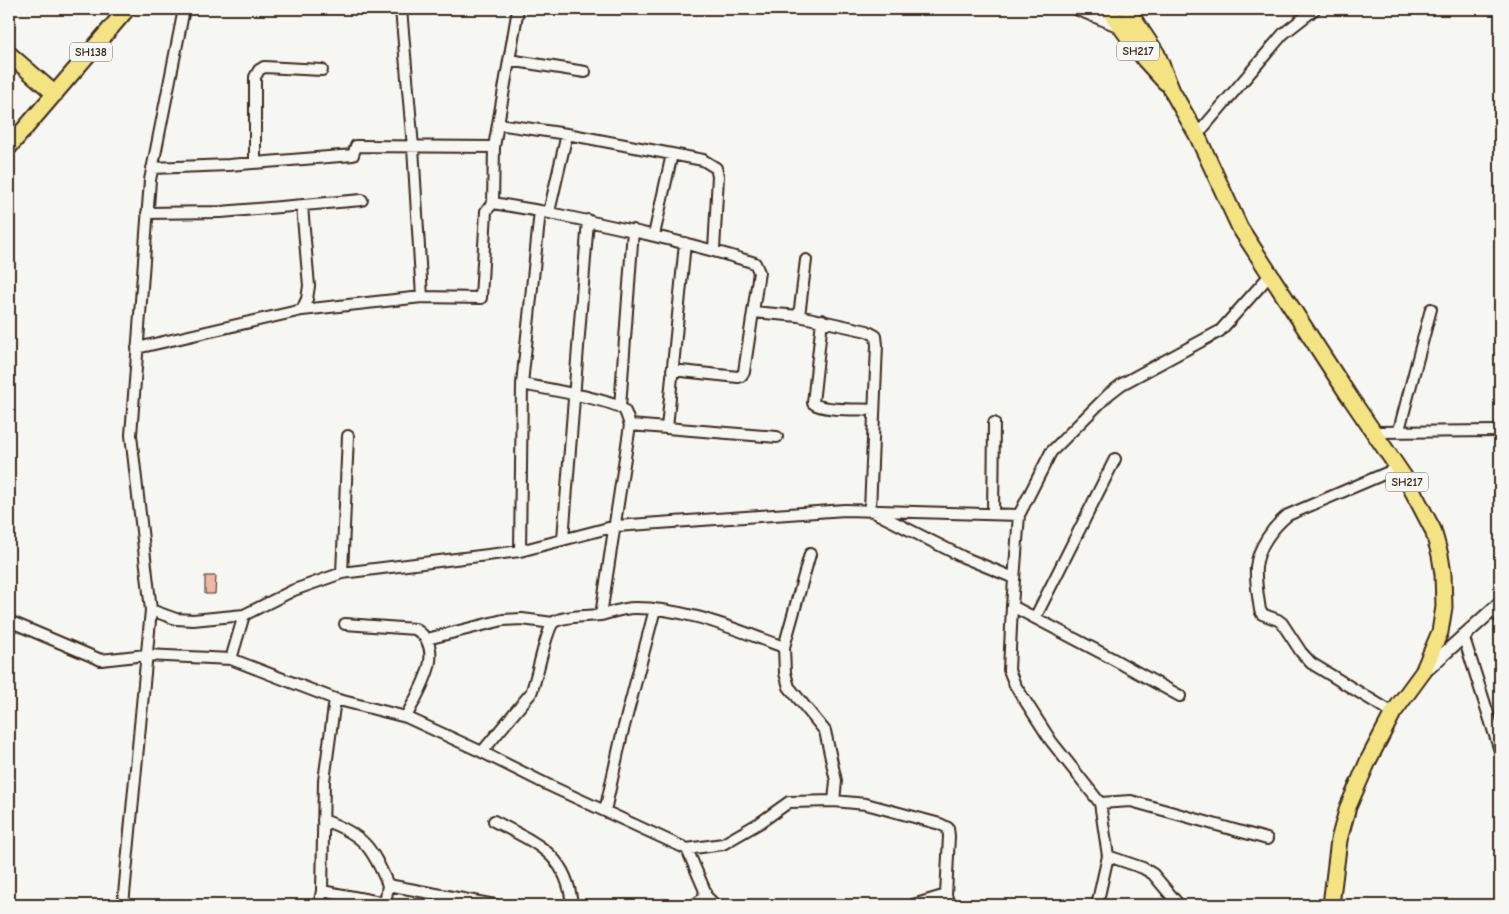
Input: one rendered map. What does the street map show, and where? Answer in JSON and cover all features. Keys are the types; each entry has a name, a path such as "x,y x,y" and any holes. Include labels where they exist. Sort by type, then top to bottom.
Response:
{"main road":[{"name":"SH138","path":"9,147 127,9"},
{"name":"SH217","path":"1108,9 1120,28 1172,91"},
{"name":"SH217","path":"1127,9 1157,54 1172,91 1197,135 1240,228 1346,393 1409,484 1432,530 1440,555 1443,574 1444,607 1440,632 1423,672 1393,714 1368,759 1348,807 1339,840 1331,905"},
{"path":"9,54 55,94"}],"street":[{"path":"123,905 151,610 131,435 152,168 184,9"},
{"path":"402,9 422,297"},
{"path":"137,348 302,310 422,297 481,298 486,211 492,203 494,147 518,9"},
{"path":"1076,9 1120,28"},
{"path":"1197,135 1283,34 1314,9"},
{"path":"509,60 585,72"},
{"path":"254,163 256,73 264,67 322,70"},
{"path":"498,124 567,134 703,160 716,168 718,176 714,250"},
{"path":"520,550 522,384 544,211 567,134"},
{"path":"152,168 254,163 353,155 356,146 494,147"},
{"path":"654,235 672,154"},
{"path":"147,213 221,212 362,200"},
{"path":"492,203 544,211 634,230 714,250 755,263 759,272 744,372 741,376 672,370"},
{"path":"302,206 309,286 307,299 302,310"},
{"path":"563,539 588,220"},
{"path":"620,407 634,230"},
{"path":"667,428 686,243"},
{"path":"799,316 806,260"},
{"path":"1097,905 1108,856 1100,803 1051,741 1015,685 1009,670 1019,515 1051,452 1109,394 1122,384 1220,331 1270,275"},
{"path":"1400,430 1431,309"},
{"path":"753,312 822,320 867,331 876,336 870,510"},
{"path":"822,320 812,402 816,406 874,410"},
{"path":"522,384 620,407 625,411 630,425 601,615"},
{"path":"993,514 994,423"},
{"path":"630,425 777,437"},
{"path":"1374,432 1400,430 1500,431"},
{"path":"342,573 348,436"},
{"path":"1035,618 1115,459"},
{"path":"1393,714 1311,663 1301,652 1282,623 1262,614 1256,568 1258,556 1270,533 1288,515 1398,468"},
{"path":"151,610 176,619 193,620 244,615 294,590 342,573 520,550 616,526 748,516 870,510 1019,515"},
{"path":"870,510 963,557 1014,578"},
{"path":"810,554 784,648 785,673 789,687 826,731 836,781 834,801"},
{"path":"1012,606 1180,696"},
{"path":"427,639 503,620 553,623 561,619 601,615 633,608 655,609 702,617 784,648"},
{"path":"605,811 622,734 655,609"},
{"path":"1423,672 1463,635 1498,610"},
{"path":"230,658 244,615"},
{"path":"9,620 101,660 146,654 230,658 335,699 406,717 687,849 723,844 761,822 789,802 834,801 866,804 940,824 948,828 949,836 946,895 949,905"},
{"path":"482,752 531,693 553,623"},
{"path":"345,624 415,629 427,639 431,652 431,661 406,717"},
{"path":"1463,635 1500,751"},
{"path":"319,905 322,891 324,781 335,699"},
{"path":"1100,803 1131,801 1266,838"},
{"path":"322,891 385,904 388,885 376,858 364,841 345,828 323,820"},
{"path":"494,821 533,842 552,855 562,869 570,890 572,905"},
{"path":"687,849 705,895 715,905"},
{"path":"1108,856 1143,868 1152,874 1180,905"},
{"path":"388,885 495,905"},
{"path":"694,905 703,899 705,895"},
{"path":"913,905 946,895"}],"building":[{"path":"205,576 216,576 215,594 205,594"}]}
